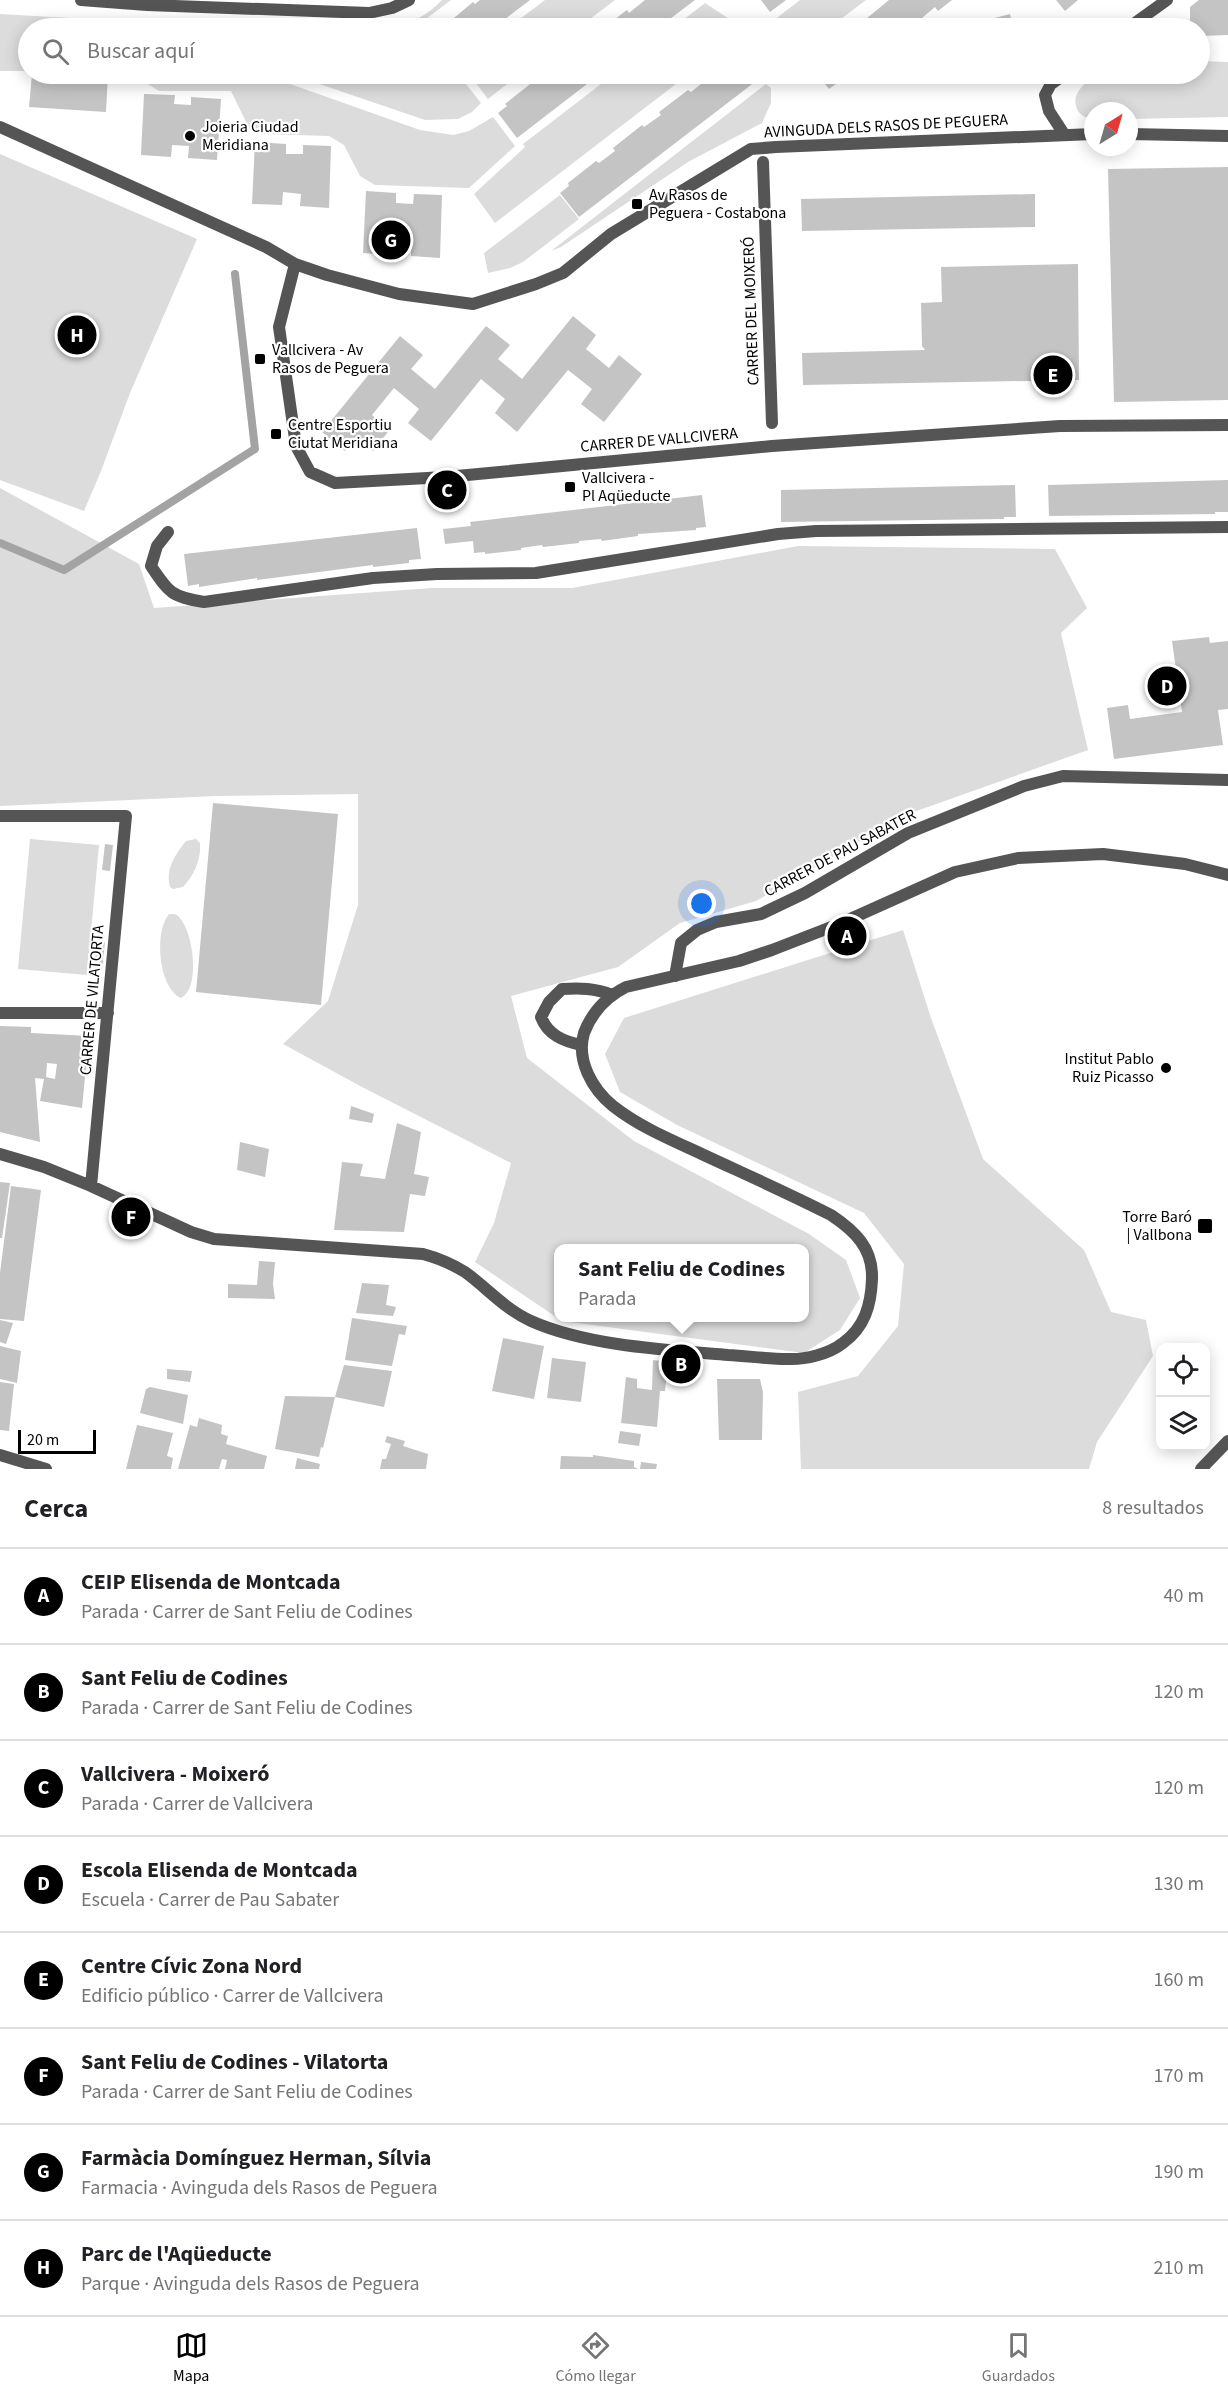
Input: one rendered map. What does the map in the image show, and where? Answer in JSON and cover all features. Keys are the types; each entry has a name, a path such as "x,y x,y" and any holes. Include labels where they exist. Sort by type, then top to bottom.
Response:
{"street":[{"path":"81,0 369,13 392,8 409,0"},
{"path":"1142,18 1167,0"},
{"path":"1051,84 1045,95 1049,111 1064,134"},
{"name":"AVINGUDA DELS RASOS DE PEGUERA","path":"0,127 266,247 295,264 399,294 473,304 563,273 611,234 751,149 1084,134"},
{"path":"1138,135 1228,135"},
{"name":"CARRER DEL MOIXERÓ","path":"763,162 772,423"},
{"name":"CARRER DE VALLCIVERA","path":"295,264 279,327 296,446 310,472 334,483 446,477 772,446 1060,426 1228,425"},
{"path":"168,532 157,546 151,566 162,582 178,598 204,602 373,578 437,574 536,573 778,534 816,531 1228,526"},
{"name":"CARRER DE PAU SABATER","path":"675,976 681,943 697,930 716,922 761,914 805,893 908,833 1024,786 1063,776 1228,780"},
{"name":"CARRER DE VILATORTA","path":"0,816 126,816 91,1186"},
{"path":"0,1154 44,1167 91,1186 191,1233 214,1239 423,1254 440,1259 464,1272 530,1321 584,1338 683,1352 787,1359 824,1353 843,1343 861,1326 869,1308 873,1270 867,1248 851,1228 803,1200 657,1134 612,1105 599,1092 586,1072 581,1045 586,1027 598,1008 612,995 650,980 675,976 772,950 845,921 955,872 1018,858 1103,854 1165,861 1228,875"},
{"path":"581,1045 566,1041 545,1026 541,1017 549,1002 562,989 598,989 612,995"},
{"path":"0,1013 108,1013"},
{"path":"1201,1469 1228,1441"},
{"path":"0,1455 46,1469"}],"shaded area":[{"path":"442,0 451,0 427,18 419,18"},
{"path":"545,0 615,0 591,18 521,18"},
{"path":"800,0 866,0 842,18 778,17"},
{"path":"705,3 728,18 686,18"},
{"path":"0,14 70,18 18,18 18,71 0,71"},
{"path":"1210,61 1228,62 1228,117 1138,119 1138,102 1084,102 1084,116 1078,112 1076,96 1084,84 1210,84"},
{"path":"148,84 290,84 420,130 453,135 469,131 493,117 515,146 469,188 375,185 360,176 344,145 329,136 261,134 249,128 231,91 159,91"},
{"path":"319,84 466,84 481,103 472,112 458,119 425,120"},
{"path":"477,84 507,84 488,99"},
{"path":"601,84 676,84 495,223 474,194 525,147 523,144"},
{"path":"766,84 771,88 771,103 762,123 688,162 561,247 551,251"},
{"path":"0,154 197,239 130,393 84,511 0,480"},
{"path":"560,195 579,219 523,262 510,268 488,273 484,253"},
{"path":"0,488 139,564 154,608 432,588 572,588 798,546 1055,549 1087,608 1061,633 1088,750 908,814 756,901 680,923 618,967 511,996 527,1058 634,1141 809,1234 846,1260 860,1298 840,1330 804,1353 570,1322 809,1322 809,1244 554,1244 554,1316 475,1262 494,1223 511,1163 283,1044 328,1001 358,905 358,794 215,796 0,806"},
{"path":"30,839 99,845 87,975 18,969"},
{"path":"196,839 200,843 200,849 194,872 183,887 173,889 170,887 169,880 172,862 186,841"},
{"path":"169,914 175,914 186,930 193,956 191,982 188,992 181,998 167,983 160,946 164,922"},
{"path":"903,930 931,1018 983,1159 1084,1250 1111,1312 1146,1320 1153,1356 1097,1442 1089,1469 801,1469 798,1392 858,1376 898,1326 904,1264 864,1213 677,1125 620,1092 605,1054 624,1018"}],"building":[{"path":"480,0 530,0 506,18 454,18 473,2 475,4"},
{"path":"645,0 695,0 671,18 616,18 627,10 629,13"},
{"path":"761,0 786,0 770,12"},
{"path":"889,0 952,0 938,11 935,7 922,18 867,18"},
{"path":"1056,0 1078,0 1065,11"},
{"path":"1199,0 1228,0 1228,35 1210,36 1210,18 1190,18 1190,7"},
{"path":"1010,14 1011,18 994,18"},
{"path":"31,84 107,84 106,112 29,107"},
{"path":"530,84 587,84 517,138 498,113 507,106 505,104"},
{"path":"701,84 752,84 579,217 560,193 569,186 568,183 596,161 599,163 615,151 613,148 642,125 644,127 661,115 659,112 688,90 691,92"},
{"path":"825,84 836,84 829,89"},
{"path":"144,94 175,95 174,104 191,105 191,97 221,99 217,160 188,158 189,146 172,145 171,157 141,155"},
{"path":"255,142 286,144 286,154 303,154 303,145 331,146 329,208 300,206 301,194 283,192 282,205 252,204"},
{"path":"1228,167 1228,400 1114,402 1108,169"},
{"path":"366,191 396,193 396,203 413,204 414,194 442,195 440,258 411,256 411,243 394,242 393,255 363,253"},
{"path":"1035,194 1035,227 802,231 801,199"},
{"path":"1078,264 1079,380 803,385 802,353 925,350 922,346 921,303 942,302 941,267"},
{"path":"573,316 596,335 586,349 609,368 619,355 642,374 604,422 581,404 592,389 568,370 517,432 495,413 505,399 481,379 431,441 408,423 419,409 394,388 372,415 384,425 381,428 388,432 373,451 356,437 345,451 322,432 400,336 423,355 411,369 435,389 486,326 510,345 498,359 522,379"},
{"path":"1228,480 1228,512 1049,516 1048,485"},
{"path":"1015,485 1016,517 1004,517 1004,519 781,522 781,490"},
{"path":"702,495 706,527 696,528 696,530 638,534 638,536 602,541 601,539 579,541 579,543 543,547 542,545 485,554 485,552 474,553 473,541 445,544 443,529 471,526 470,522"},
{"path":"417,528 421,559 409,560 409,563 373,567 373,565 257,580 257,578 199,587 199,584 188,586 184,554"},
{"path":"1209,637 1210,643 1228,641 1228,709 1218,710 1223,745 1114,759 1107,708 1128,705 1130,719 1182,712 1172,641"},
{"path":"213,803 338,814 321,1005 196,992"},
{"path":"105,844 113,845 110,871 102,870"},
{"path":"97,942 105,942 102,969 94,968"},
{"path":"0,1026 31,1027 31,1033 89,1036 82,1108 40,1101 44,1079 35,1078 40,1142 0,1132","holes":["47,1063 57,1064 55,1079 46,1077"]},
{"path":"351,1106 374,1114 372,1123 349,1119"},
{"path":"397,1123 421,1132 414,1174 429,1177 425,1196 410,1194 404,1232 334,1230 342,1162 363,1164 360,1176 385,1179"},
{"path":"240,1142 269,1149 265,1177 237,1170"},
{"path":"0,1182 10,1183 2,1238 0,1238"},
{"path":"11,1186 41,1190 24,1321 0,1319 0,1273"},
{"path":"259,1261 275,1262 273,1284 275,1299 228,1298 228,1284 257,1285"},
{"path":"362,1283 389,1285 386,1305 396,1307 393,1316 356,1313"},
{"path":"352,1318 407,1326 405,1335 399,1334 392,1366 345,1360"},
{"path":"0,1320 13,1323 6,1344 0,1342"},
{"path":"503,1338 544,1346 534,1399 492,1391"},
{"path":"0,1346 21,1351 17,1383 0,1379"},
{"path":"552,1358 586,1362 581,1402 547,1398"},
{"path":"653,1360 668,1362 665,1391 660,1391 657,1427 621,1423 626,1377 637,1379 637,1388 652,1390"},
{"path":"344,1365 392,1371 384,1407 335,1397"},
{"path":"167,1369 192,1371 190,1382 167,1379"},
{"path":"717,1379 760,1379 763,1392 762,1440 719,1440"},
{"path":"0,1382 14,1384 9,1431 0,1430"},
{"path":"150,1387 188,1395 183,1424 140,1413 146,1389"},
{"path":"285,1396 335,1397 319,1457 275,1449"},
{"path":"199,1418 222,1425 221,1434 228,1436 226,1444 267,1456 264,1469 225,1469 227,1460 222,1459 219,1469 178,1469 190,1425 197,1427"},
{"path":"137,1425 173,1433 167,1456 173,1458 171,1469 126,1469"},
{"path":"620,1431 641,1434 639,1446 618,1443"},
{"path":"387,1436 405,1441 403,1446 428,1454 426,1469 380,1469 382,1459 386,1459 391,1444 385,1442"},
{"path":"593,1455 634,1461 634,1467 638,1469 560,1469 561,1456 593,1457"},
{"path":"297,1458 320,1464 319,1469 295,1469"},
{"path":"641,1462 657,1464 656,1469 640,1469"}],"waterway":[{"path":"0,543 64,570 255,449 235,274"}],"place":[{"name":"Joieria Ciudad Meridiana","path":"190,136"},
{"name":"Av Rasos de Peguera - Costabona","path":"637,204"},
{"name":"Farmàcia Domínguez Herman, Sílvia","path":"391,240"},
{"name":"Parc de l'Aqüeducte","path":"77,335"},
{"name":"Vallcivera - Av Rasos de Peguera","path":"260,359"},
{"name":"Centre Cívic Zona Nord","path":"1053,375"},
{"name":"Centre Esportiu Ciutat Meridiana","path":"276,434"},
{"name":"Vallcivera - Pl Aqüeducte","path":"570,487"},
{"name":"Vallcivera - Moixeró","path":"447,490"},
{"name":"Escola Elisenda de Montcada","path":"1167,686"},
{"name":"CEIP Elisenda de Montcada","path":"847,936"},
{"name":"Institut Pablo Ruiz Picasso","path":"1166,1068"},
{"name":"Sant Feliu de Codines - Vilatorta","path":"131,1217"},
{"name":"Torre Baró | Vallbona","path":"1205,1226"},
{"name":"Sant Feliu de Codines","path":"681,1364"}]}
